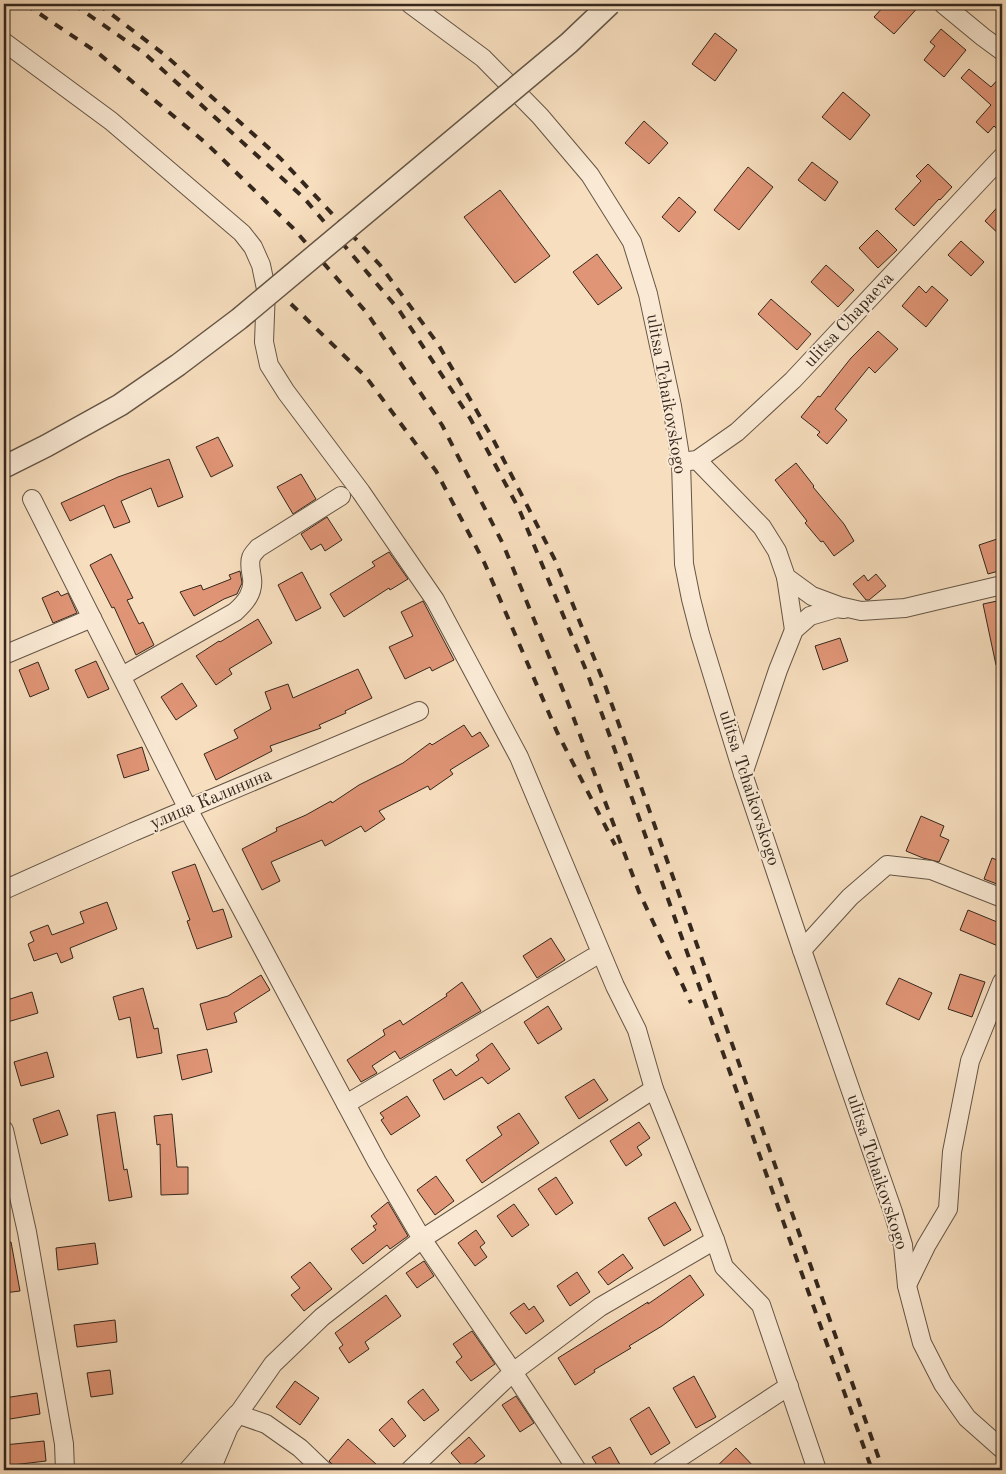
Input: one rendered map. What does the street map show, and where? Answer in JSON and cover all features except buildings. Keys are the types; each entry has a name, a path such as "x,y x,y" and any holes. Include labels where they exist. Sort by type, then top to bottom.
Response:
{"street":[{"name":"ulitsa Tchaikovskogo","path":"410,4 483,58 540,116 590,175 632,242 648,294 672,406 689,461 684,564 691,599 743,774 893,1212 903,1245 907,1286 922,1343 943,1384 967,1418 1002,1449"},
{"path":"4,467 120,405 239,320 569,43 610,4"},
{"path":"943,4 1002,51"},
{"path":"4,42 111,121 242,233 253,248 262,266 266,288 264,342 269,366 286,392 361,492 435,600 515,748 615,986 637,1030 654,1089 715,1240 724,1267 761,1305 816,1461 817,1470"},
{"name":"ulitsa Chapaeva","path":"689,461 737,432 793,380 1002,157"},
{"path":"689,461 762,526 777,551 786,577 794,630"},
{"path":"122,676 235,612 246,602 251,592 251,557 258,548 341,496"},
{"path":"32,499 188,809 377,1162 422,1239 577,1470"},
{"path":"786,577 812,596 839,606 861,611"},
{"path":"743,774 778,670 794,630 810,616 837,608 861,611 905,608 1002,585"},
{"path":"4,656 92,618"},
{"name":"улица Калинина","path":"4,890 188,809 419,711"},
{"path":"802,950 850,897 887,865 931,870 1002,898"},
{"path":"346,1104 592,958"},
{"path":"907,1286 926,1246 948,1209 952,1152 970,1060 1002,982"},
{"path":"211,1470 229,1427 273,1364 322,1317 422,1239 654,1089"},
{"path":"4,1130 27,1232 64,1444 65,1470"},
{"path":"410,1470 513,1372 600,1307 715,1240"},
{"path":"661,1470 789,1386"},
{"path":"188,1470 237,1414"},
{"path":"237,1414 266,1424 300,1448 323,1470"}],"railway":[{"path":"25,4 98,53 207,144 293,228 367,313 442,425 503,544 565,695 639,892 691,1003"},
{"path":"73,4 144,53 304,198 399,310 470,418 519,509 588,675 872,1470"},
{"path":"98,4 165,55 280,158 380,265 438,344 493,439 556,562 606,688 883,1470"},
{"path":"291,304 366,377 436,471 484,562 557,732 615,845"}]}
